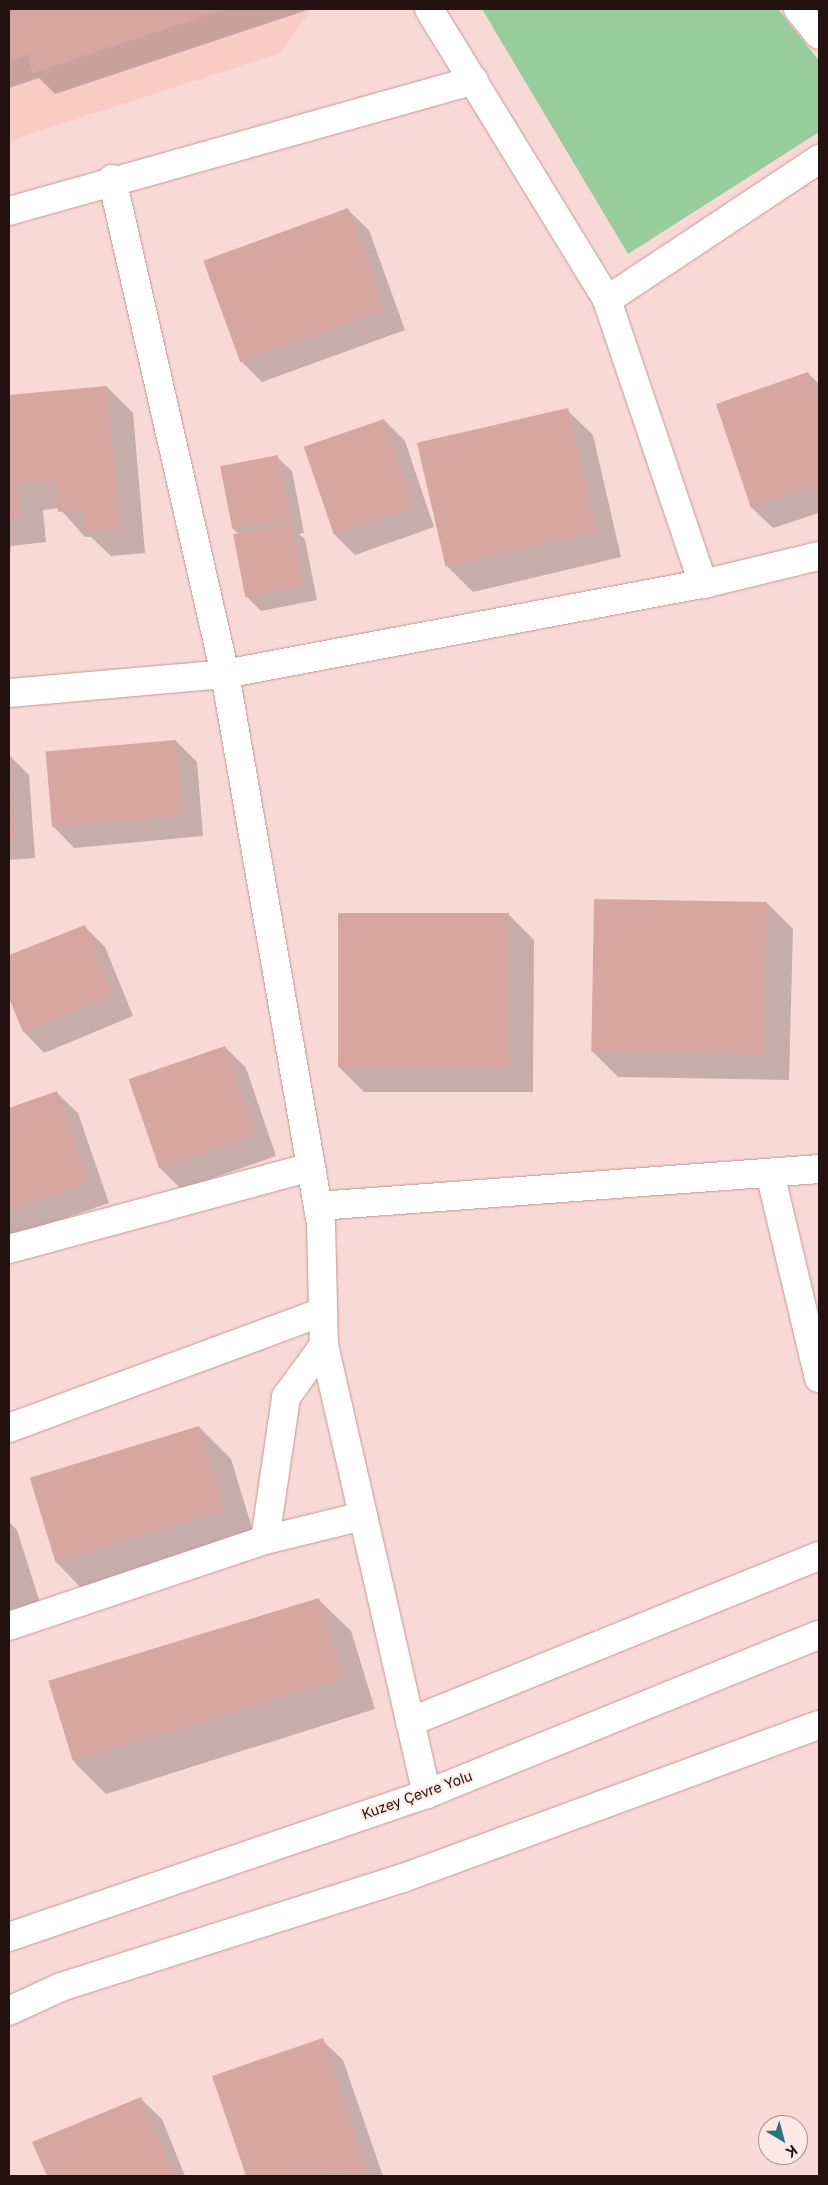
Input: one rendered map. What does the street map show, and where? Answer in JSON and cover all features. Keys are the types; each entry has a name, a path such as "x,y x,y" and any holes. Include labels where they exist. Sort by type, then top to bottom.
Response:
{"street":[{"path":"429,9 474,80 606,300 703,584"},
{"path":"798,9 819,36"},
{"path":"9,211 112,178 474,80"},
{"path":"606,300 819,159"},
{"path":"112,178 225,674 318,1206 324,1345 426,1794"},
{"path":"9,693 225,674 703,584 819,556"},
{"path":"9,1249 311,1167"},
{"path":"318,1206 819,1169"},
{"path":"770,1173 819,1378"},
{"path":"9,1428 323,1312"},
{"path":"265,1540 286,1397 324,1345"},
{"path":"9,1626 265,1540 363,1516"},
{"path":"410,1722 819,1556"},
{"name":"Kuzey Çevre Yolu","path":"9,1937 426,1794 819,1635"},
{"path":"9,2011 61,1987 403,1878 819,1725"}],"shaded area":[{"path":"9,9 312,9 280,53 9,141"}],"green space":[{"path":"482,9 778,9 819,61 819,132 628,254"}],"building":[{"path":"9,9 227,9 33,73 27,55 9,61"},
{"path":"348,208 385,309 240,362 203,261"},
{"path":"808,372 819,403 819,485 751,508 716,404"},
{"path":"107,386 120,528 84,531 82,510 58,512 56,481 18,484 21,517 9,518 9,395"},
{"path":"568,408 597,532 446,567 417,443"},
{"path":"384,419 414,507 334,535 304,447"},
{"path":"278,455 290,518 232,529 220,466"},
{"path":"291,523 303,586 245,597 233,534"},
{"path":"176,740 183,816 52,827 45,751"},
{"path":"9,775 15,837 9,838"},
{"path":"594,899 767,902 764,1055 591,1052"},
{"path":"338,913 509,913 509,1067 338,1067"},
{"path":"85,925 113,995 23,1032 9,998 9,955"},
{"path":"225,1046 256,1135 159,1168 129,1079"},
{"path":"57,1091 89,1182 9,1210 9,1108"},
{"path":"199,1426 225,1510 55,1562 30,1478"},
{"path":"319,1598 344,1678 73,1761 48,1681"},
{"path":"323,2038 368,2173 246,2176 212,2076"},
{"path":"141,2097 174,2176 47,2176 32,2142"}]}
